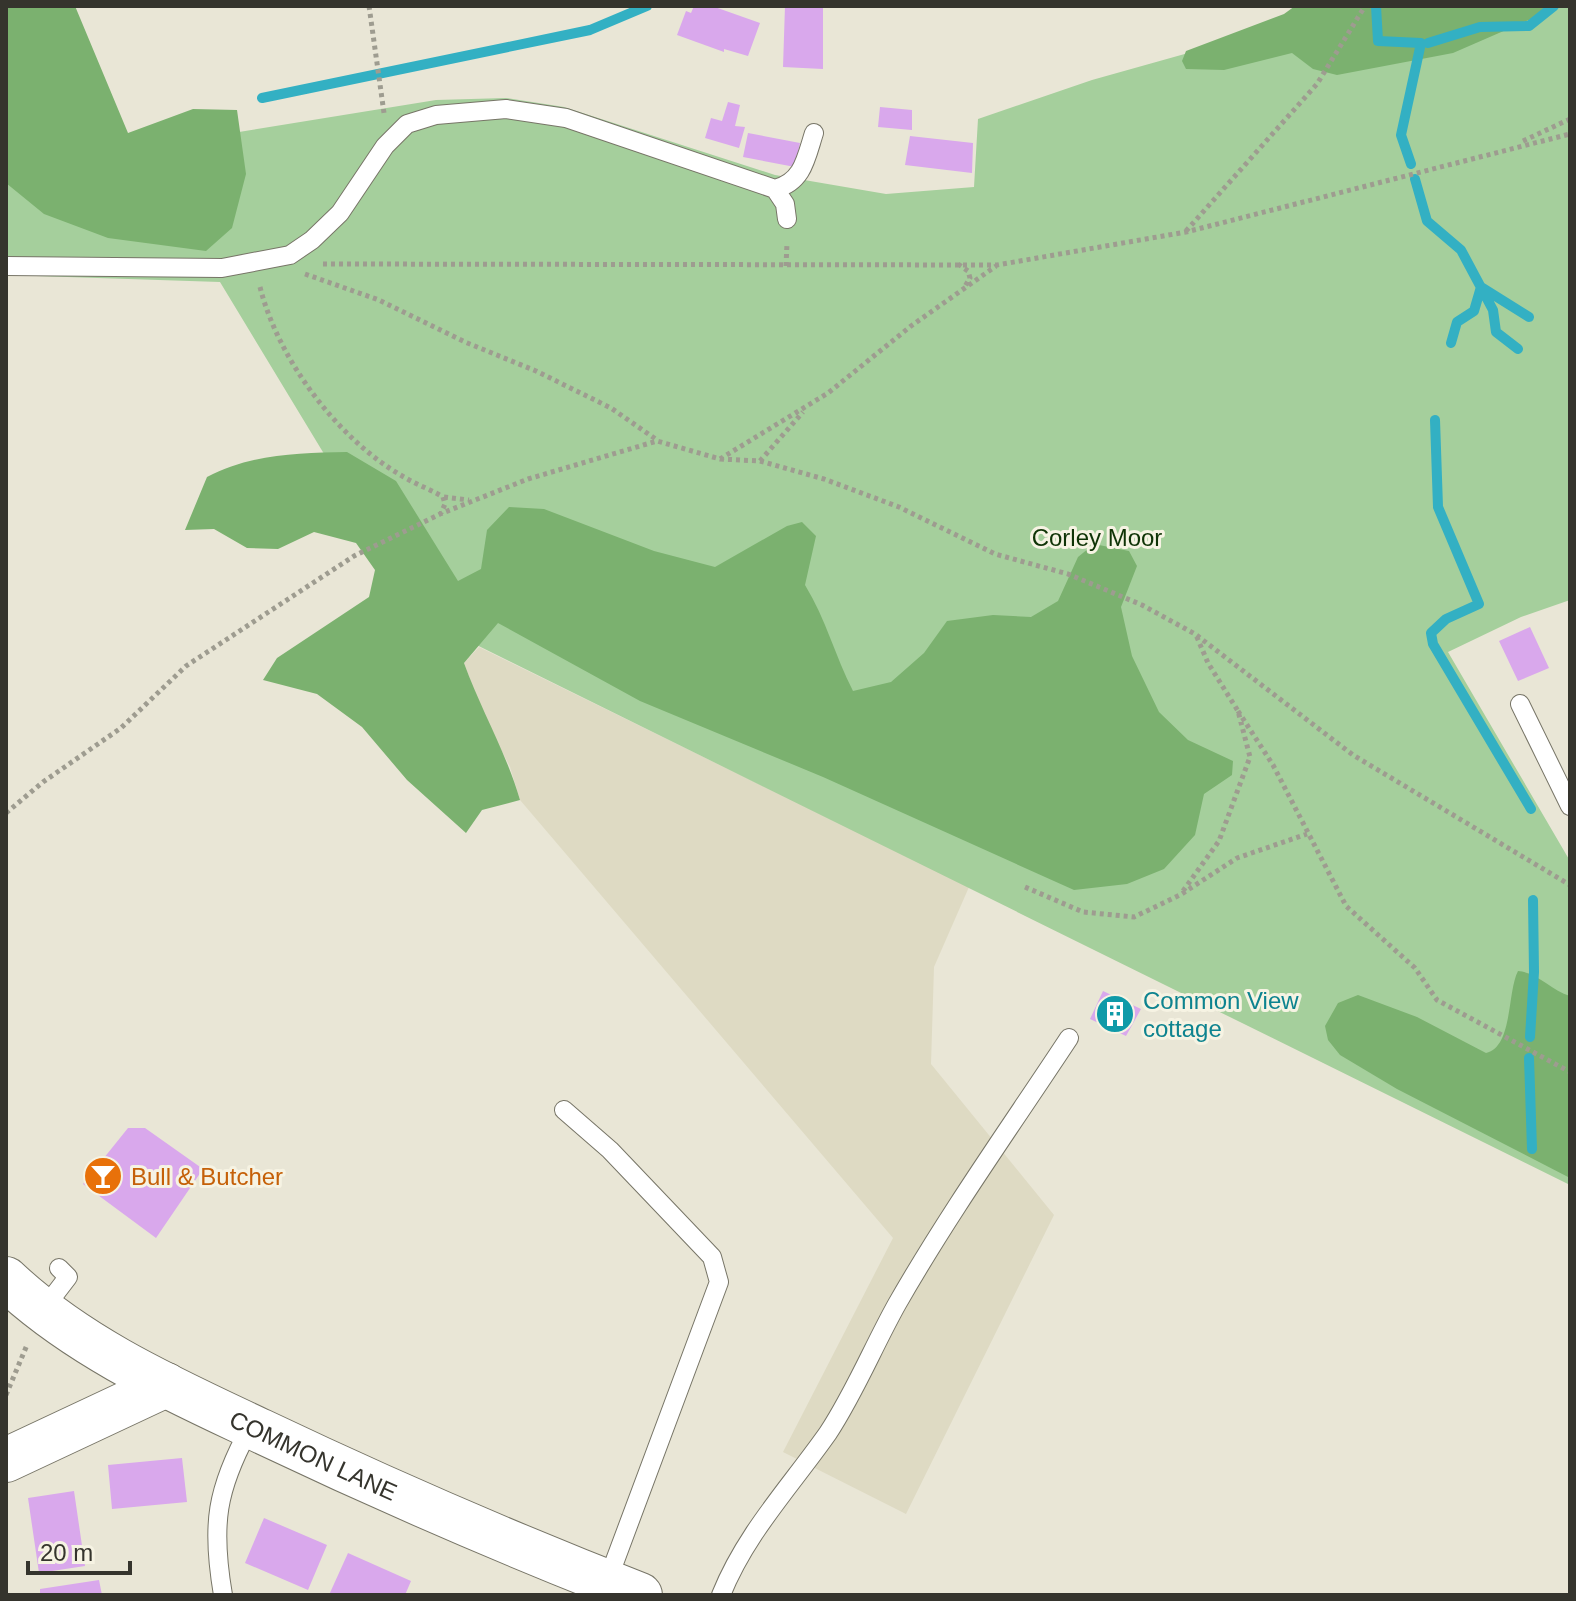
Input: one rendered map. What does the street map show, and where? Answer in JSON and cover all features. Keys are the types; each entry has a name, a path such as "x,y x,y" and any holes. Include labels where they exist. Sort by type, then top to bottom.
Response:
{"street":[{"name":"COMMON LANE","path":"6,1279 42,1311 85,1341 166,1385 540,1556 624,1588"},
{"path":"6,1460 166,1385"}],"lane":[{"path":"6,266 222,268 262,264 290,255 312,240 340,213 385,146 407,124 436,115 506,109 566,118 775,189 791,185 803,170 814,133"},
{"path":"775,189 785,204 787,219"},
{"path":"1520,704 1570,806"},
{"path":"721,1595 743,1548 827,1434 860,1380 895,1307 941,1231 1069,1038"},
{"path":"564,1110 610,1150 712,1257 719,1282 624,1588"},
{"path":"42,1311 68,1277 59,1268"},
{"path":"223,1595 215,1525 220,1498 251,1426"}],"path":[{"path":"369,6 383,90"},
{"path":"1186,232 1317,84 1365,6"},
{"path":"1507,147 1570,119"},
{"path":"262,264 997,265 1186,232 1507,147 1570,134"},
{"path":"262,264 379,300 611,408 657,441 720,459 760,461 824,479 899,507 995,554 1068,574 1142,605 1195,634 1353,755 1570,885"},
{"path":"262,264 268,319 285,354 306,384 373,456 404,477 443,497 474,500"},
{"path":"957,264 968,271 970,278 963,291"},
{"path":"720,459 806,408 997,265"},
{"path":"760,461 806,408"},
{"path":"6,813 43,782 121,728 186,666 285,599 379,544 440,514 528,479 657,441"},
{"path":"440,514 445,504 443,497"},
{"path":"1195,634 1208,663 1273,765 1346,906 1415,968 1437,1000 1570,1072"},
{"path":"1180,895 1219,841 1250,757 1238,711"},
{"path":"1025,887 1083,912 1134,917 1180,895 1237,858 1307,834"},
{"path":"6,1395 42,1311"}],"shaded area":[{"path":"479,647 969,887 934,967 931,1064 1054,1215 906,1514 783,1452 893,1238 520,800 510,767 483,714 464,663"}],"green space":[{"name":"Corley Moor","path":"6,6 103,154 436,100 506,98 564,107 775,175 886,194 974,187 978,119 1092,80 1206,48 1307,6 1570,6 1570,600 1521,617 1448,652 1570,861 1570,1185 424,619 220,282 6,275"},
{"path":"6,6 75,6 128,133 193,109 237,110 246,174 232,228 206,251 108,238 44,214 6,183"},
{"path":"1295,6 1561,6 1453,53 1337,75 1313,69 1292,53 1224,70 1186,69 1182,61 1186,51 1284,14"},
{"path":"347,452 396,481 458,581 481,569 487,530 509,507 544,509 654,551 715,567 787,526 802,522 816,536 805,585 853,691 891,682 924,653 947,621 993,615 1031,617 1058,601 1078,557 1094,544 1129,551 1137,566 1121,607 1132,656 1159,712 1188,740 1233,761 1232,775 1204,794 1195,835 1164,869 1127,884 1074,890 823,777 640,701 498,623 464,663 520,800 482,810 466,833 407,780 362,727 317,694 263,680 277,658 369,597 375,570 356,543 314,532 278,549 247,548 214,529 185,530 207,477 258,459"},
{"path":"1518,971 1531,974 1570,996 1570,1178 1397,1089 1340,1055 1328,1040 1325,1026 1338,1003 1358,995 1417,1017 1486,1053 1495,1049 1501,1041"}],"building":[{"path":"694,6 712,6 760,23 748,56 724,49 724,52 677,35 686,11 691,13"},
{"path":"785,6 823,6 823,69 783,67"},
{"path":"728,102 740,105 735,126 745,127 739,148 705,138 711,118 722,121"},
{"path":"880,107 912,110 912,130 878,127"},
{"path":"748,133 800,143 795,167 743,157"},
{"path":"910,136 973,143 972,173 905,165"},
{"path":"1530,627 1549,668 1518,681 1499,641"},
{"name":"Common View cottage","path":"1103,991 1141,1009 1126,1036 1090,1019"},
{"path":"128,1128 145,1128 203,1169 156,1238 83,1184"},
{"path":"182,1458 187,1502 112,1509 108,1465"},
{"path":"74,1491 85,1566 39,1573 28,1498"},
{"path":"264,1518 327,1545 308,1590 245,1563"},
{"path":"348,1553 411,1581 405,1595 329,1595"},
{"path":"99,1580 102,1595 40,1595 40,1589"}],"waterway":[{"path":"262,98 590,30 647,6"},
{"path":"1376,6 1378,41 1421,43 1401,135 1411,164"},
{"path":"1428,43 1480,27 1529,26 1554,6"},
{"path":"1415,179 1427,221 1461,250 1493,310 1496,332 1518,349"},
{"path":"1451,343 1457,322 1474,311 1481,287 1529,317"},
{"path":"1435,420 1438,507 1479,604 1446,619 1431,633 1433,644 1531,809"},
{"path":"1530,1037 1534,972 1533,900"},
{"path":"1529,1058 1532,1149"}],"place":[{"name":"Common View cottage","path":"1115,1014"},
{"name":"Bull & Butcher","path":"103,1176"}]}
